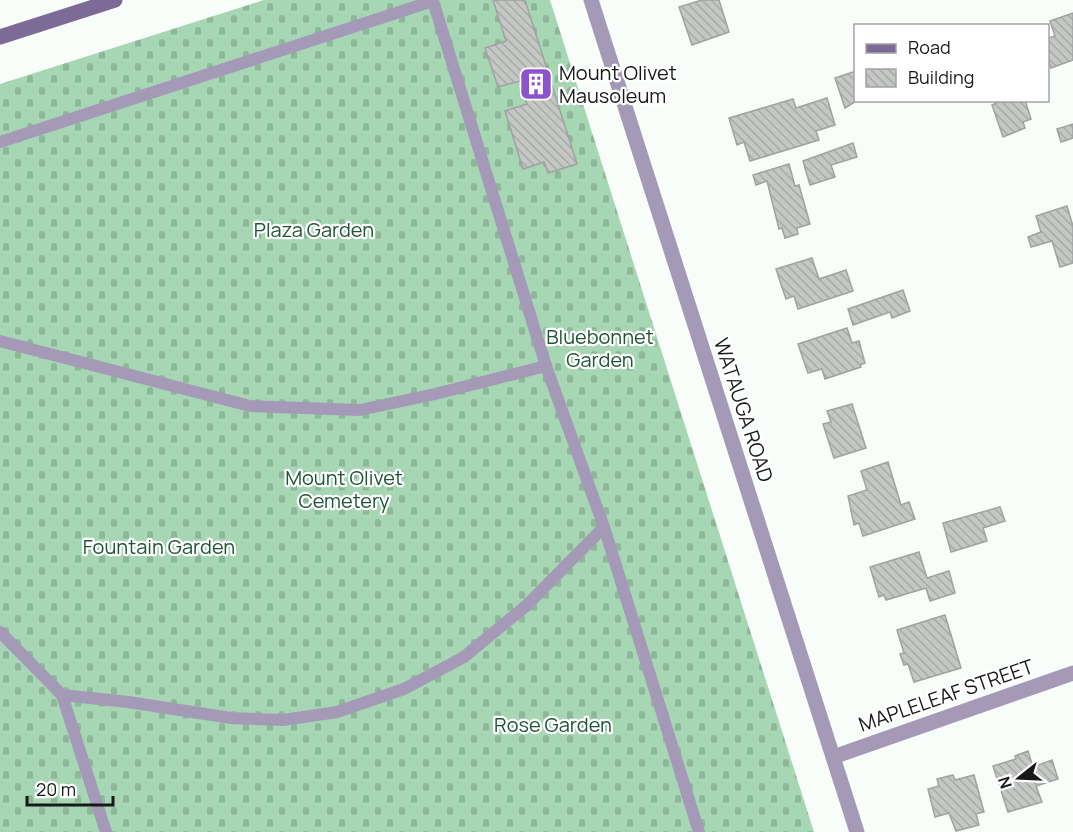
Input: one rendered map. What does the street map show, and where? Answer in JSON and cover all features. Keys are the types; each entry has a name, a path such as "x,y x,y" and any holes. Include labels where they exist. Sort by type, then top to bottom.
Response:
{"main road":[{"path":"0,37 115,0"}],"street":[{"name":"WATAUGA ROAD","path":"591,0 857,832"},
{"name":"MAPLELEAF STREET","path":"832,757 1073,673"}],"lane":[{"path":"0,142 433,1 546,366 604,527 699,832"},
{"path":"0,341 250,406 360,410 546,366"},
{"path":"62,695 128,702 231,718 284,720 338,712 404,689 464,657 527,605 604,527"},
{"path":"0,632 62,695 106,832"}],"green space":[{"name":"Mount Olivet Cemetery","path":"264,0 550,0 814,832 0,832 0,84"}],"building":[{"name":"Mount Olivet Mausoleum","path":"493,0 525,0 577,164 548,173 544,162 523,169 505,111 527,104 520,81 498,87 485,48 506,41"},
{"path":"702,0 719,0 729,32 692,45 679,7"},
{"path":"1073,13 1073,60 1051,68 1049,38 1055,36 1050,21"},
{"path":"854,72 855,102 845,108 835,78"},
{"path":"827,98 835,125 816,131 819,140 750,161 744,142 737,145 729,118 793,99 796,108"},
{"path":"999,102 1026,102 1031,119 1023,122 1025,128 1003,137 992,105"},
{"path":"1073,124 1073,138 1061,142 1057,129"},
{"path":"853,143 857,157 831,165 835,177 810,185 803,161"},
{"path":"789,164 795,186 799,185 810,224 797,228 798,234 785,238 782,228 779,229 767,181 756,185 753,175"},
{"path":"1067,206 1073,226 1073,263 1060,267 1052,241 1031,247 1028,237 1041,232 1036,216"},
{"path":"812,258 819,279 846,270 853,291 798,309 794,296 786,299 776,269"},
{"path":"903,290 910,311 892,318 890,312 853,325 848,309"},
{"path":"847,328 852,343 859,341 865,363 860,365 861,367 825,379 822,369 808,373 798,344"},
{"path":"852,404 866,448 834,458 823,424 831,422 827,411"},
{"path":"888,462 901,505 909,502 915,519 863,536 859,523 854,525 848,496 867,490 861,471"},
{"path":"1000,507 1005,521 983,528 987,541 951,552 943,523"},
{"path":"919,552 927,578 949,571 955,593 930,601 926,588 886,600 884,595 879,597 870,567"},
{"path":"945,615 961,668 914,682 908,664 904,665 900,654 904,653 897,630"},
{"path":"1028,751 1033,767 1052,760 1058,779 1036,786 1042,802 1008,812 993,766 1016,759 1015,756"},
{"path":"953,775 955,780 974,775 984,812 976,814 979,825 956,831 949,813 935,817 928,789 939,786 937,779"}],"place":[{"name":"Mount Olivet Mausoleum","path":"536,84"}],"park label":[{"name":"Plaza Garden","path":"314,229"},
{"name":"Bluebonnet Garden","path":"600,348"},
{"name":"Fountain Garden","path":"159,546"},
{"name":"Rose Garden","path":"553,724"}]}
